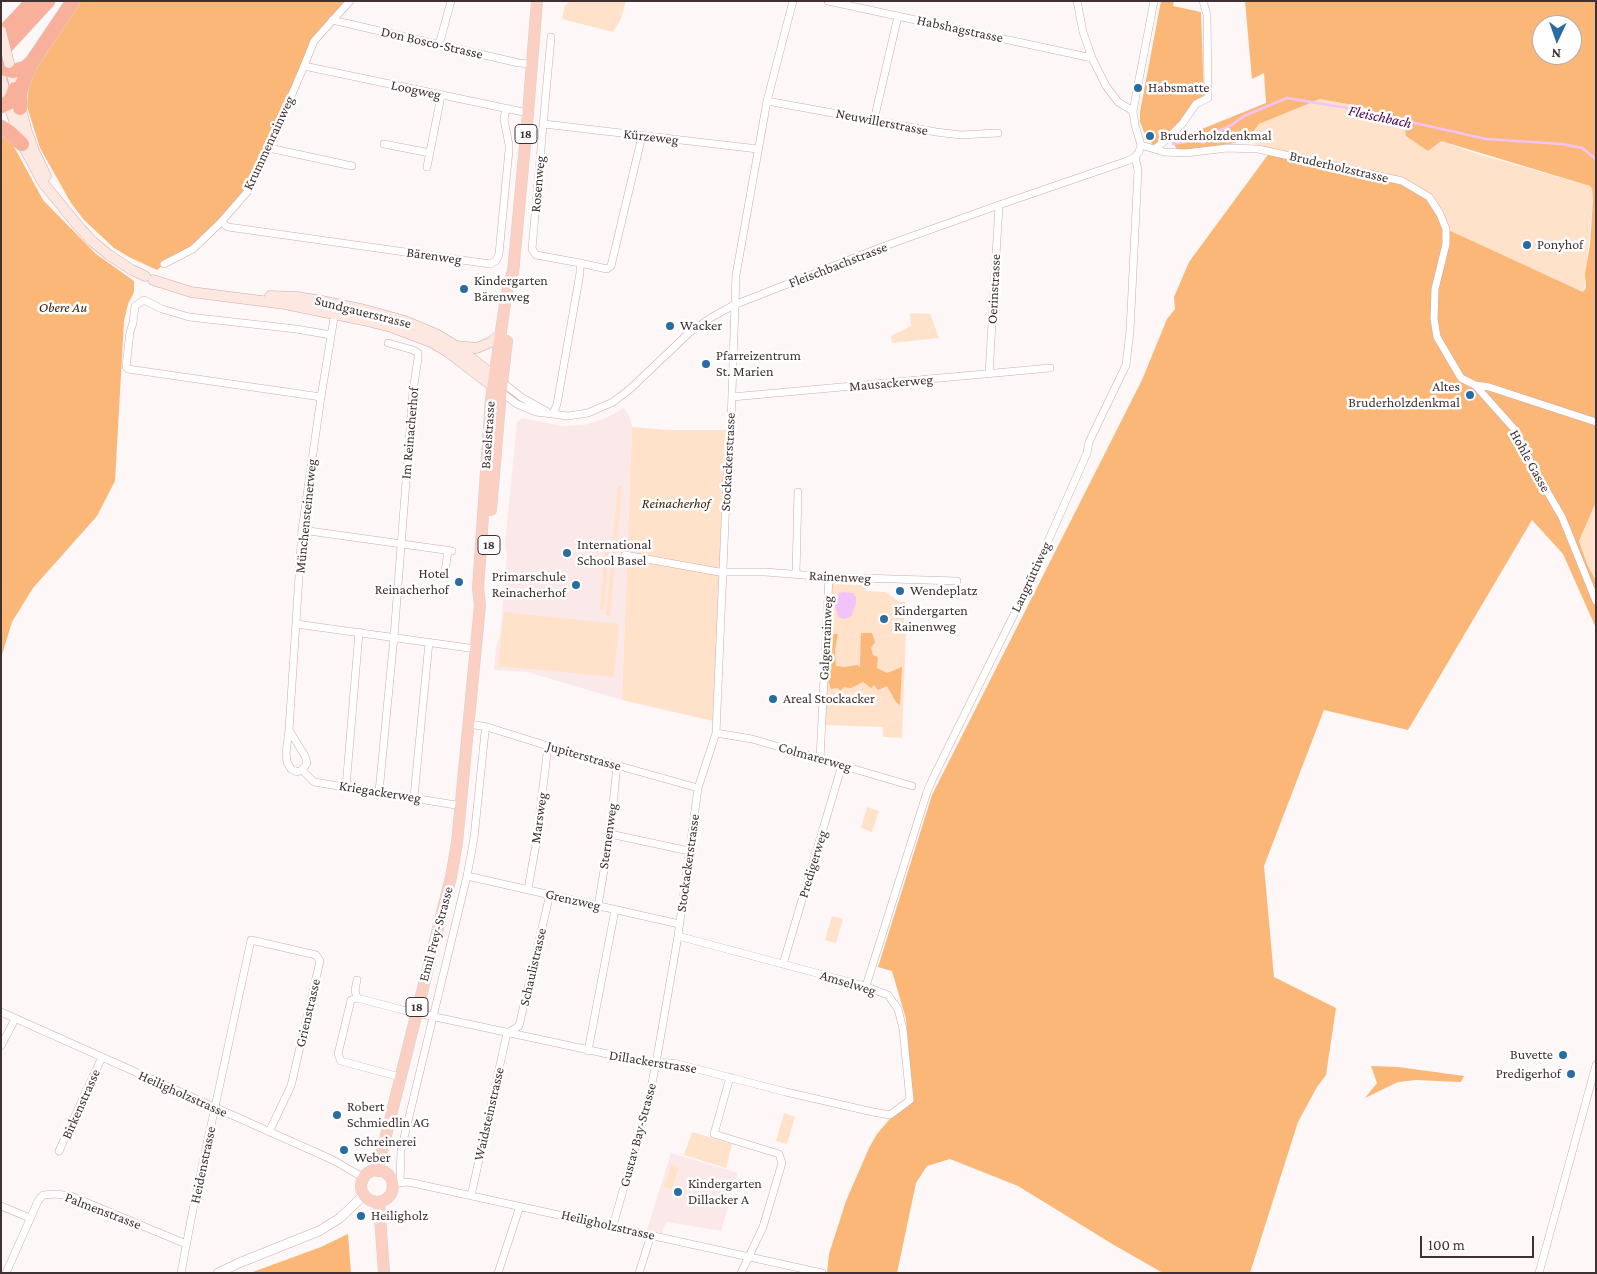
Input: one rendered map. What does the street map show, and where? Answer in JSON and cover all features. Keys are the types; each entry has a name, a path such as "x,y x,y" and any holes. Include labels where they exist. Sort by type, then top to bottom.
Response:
{"highway":[{"path":"1,35 32,1"},
{"path":"32,62 20,70 5,66 48,1"},
{"path":"10,106 20,93 32,62 73,1"},
{"path":"10,106 15,89"},
{"path":"1,127 22,144"}],"main road":[{"name":"Baselstrasse","path":"457,843 480,605 478,588 484,517 486,456 513,298 536,1"},
{"name":"Sundgauerstrasse","path":"1,31 10,106 22,144 38,176 79,227 109,255 132,270 149,278 191,292 336,309 406,321 436,334 456,346 497,384"},
{"name":"Sundgauerstrasse","path":"5,66 15,89"},
{"name":"Sundgauerstrasse","path":"10,106 45,174 79,227"},
{"name":"Baselstrasse","path":"480,605 485,589 499,414 497,384 501,334 506,298 514,266"},
{"name":"Sundgauerstrasse","path":"336,309 431,342 497,384"},
{"path":"456,346 477,348 491,342 501,334"},
{"name":"Emil Frey-Strasse","path":"377,1171 451,877 457,843"},
{"path":"377,1171 388,1175 396,1183 390,1196 379,1202 370,1200 364,1195 362,1185 364,1178 371,1172 377,1171"},
{"path":"379,1202 384,1273"}],"street":[{"name":"Krummenrainweg","path":"164,264 193,249 221,222 248,191 269,148 314,41 350,1"},
{"path":"439,45 451,1"},
{"name":"Stockackerstrasse","path":"679,924 698,788 716,732 736,276 767,101 793,1"},
{"name":"Habshagstrasse","path":"828,1 1092,58"},
{"path":"1077,1 1083,32 1092,58 1106,86 1118,102 1133,110"},
{"path":"1134,157 1139,152 1141,145 1133,110 1154,1"},
{"path":"1155,148 1167,140 1182,124 1196,104 1208,98 1206,15 1203,1"},
{"path":"874,120 898,16"},
{"name":"Don Bosco-Strasse","path":"332,20 519,63 532,64"},
{"name":"Rosenweg","path":"551,37 532,249 536,255 607,269 611,266 642,136"},
{"name":"Loogweg","path":"304,66 528,113"},
{"path":"427,167 441,96"},
{"name":"Neuwillerstrasse","path":"767,101 961,135 998,133"},
{"name":"Bärenweg","path":"221,222 228,227 490,264 496,261 499,254 509,150 504,119 506,109"},
{"name":"Kürzeweg","path":"544,124 758,149"},
{"path":"384,144 430,153"},
{"name":"Bruderholzstrasse","path":"1141,145 1164,152 1186,153 1227,148 1258,149 1402,181"},
{"path":"269,148 352,166"},
{"name":"Fleischbachstrasse","path":"497,384 517,404 536,412 568,416 588,413 613,402 630,389 689,333 734,305 882,248 1134,157"},
{"name":"Langrüttiweg","path":"866,986 927,792 1030,582 1087,453 1089,442 1126,365 1130,331 1138,170 1134,157"},
{"name":"Hohle Gasse","path":"1402,181 1430,197 1446,229 1446,244 1435,289 1434,319 1437,337 1461,378 1475,385 1516,431 1530,462 1562,517 1596,601"},
{"name":"Oerinstrasse","path":"989,374 999,205"},
{"path":"553,414 557,404 580,273 580,263"},
{"path":"321,397 128,369 126,367 130,332 135,306 144,300 162,309 189,317 296,329 331,335"},
{"name":"Münchensteinerweg","path":"302,770 297,772 291,769 287,762 286,744 289,730 302,530 336,309"},
{"name":"Im Reinacherhof","path":"379,792 394,637 413,391 418,358 418,354 413,350 388,343"},
{"name":"Mausackerweg","path":"732,397 1050,368"},
{"name":"Fleischbachstrasse","path":"497,384 553,414"},
{"path":"1475,385 1489,387 1596,422"},
{"name":"Baselstrasse","path":"499,414 506,406 517,404"},
{"path":"796,574 798,492"},
{"path":"302,530 450,551 445,572"},
{"name":"Rainenweg","path":"625,555 724,572 765,572 829,577 957,581"},
{"name":"Galgenrainweg","path":"820,758 829,577"},
{"path":"296,624 476,649"},
{"path":"346,787 359,632"},
{"path":"414,798 429,642"},
{"name":"Jupiterstrasse","path":"469,724 698,788"},
{"path":"396,1183 401,1150 467,876 474,838 485,732 487,728"},
{"path":"289,730 305,756 307,763 302,770"},
{"name":"Colmarerweg","path":"716,732 752,739 912,786"},
{"name":"Marsweg","path":"528,889 536,844 548,746"},
{"name":"Sternenweg","path":"598,906 610,834 617,765"},
{"name":"Predigerweg","path":"783,964 842,765"},
{"name":"Kriegackerweg","path":"302,770 314,782 462,806"},
{"path":"610,834 689,851"},
{"name":"Grenzweg","path":"467,876 679,924"},
{"name":"Schaulistrasse","path":"507,1032 519,1026 550,894"},
{"path":"588,1051 615,910"},
{"name":"Gustav Bay-Strasse","path":"613,1226 649,1098 679,924"},
{"name":"Amselweg","path":"678,936 866,986 888,995 898,1009 903,1029 910,1100 890,1115"},
{"name":"Heidenstrasse","path":"180,1273 251,940"},
{"name":"Grienstrasse","path":"251,940 316,955 320,961 291,1086 269,1132"},
{"path":"357,980 357,998 351,1000 338,1054 341,1061 400,1077"},
{"name":"Dillackerstrasse","path":"357,998 588,1051 646,1062 674,1063 786,1092 890,1115"},
{"name":"Heiligholzstrasse","path":"1,1012 333,1160 364,1178"},
{"path":"1,1046 15,1019"},
{"name":"Waidsteinstrasse","path":"471,1196 507,1032"},
{"name":"Birkenstrasse","path":"60,1150 102,1057"},
{"path":"1539,1273 1596,1064"},
{"path":"730,1077 714,1134 779,1154 782,1163 763,1227 740,1273"},
{"name":"Heiligholzstrasse","path":"396,1183 413,1183 822,1273"},
{"name":"Palmenstrasse","path":"6,1273 38,1201 43,1195 71,1196 186,1244"},
{"path":"218,1273 319,1231 340,1218 364,1195"},
{"path":"1,1206 30,1218"},
{"path":"498,1273 520,1206"},
{"path":"639,1273 651,1235"}],"shaded area":[{"name":"International School Basel","path":"624,408 630,418 632,427 622,700 527,672 494,670 496,647 500,635 507,557 505,544 517,422 522,418 561,426 584,425 604,419"},
{"path":"839,593 853,593 856,597 856,603 851,617 843,619 838,616 835,606"},
{"path":"671,1153 738,1173 721,1231 666,1222 662,1233 647,1230"}],"green space":[{"path":"81,1 350,1 314,41 248,191 193,249 164,264 157,270 114,248 84,220 71,203 40,148 27,106 29,84 37,68"},
{"path":"570,1 626,1 620,21 613,32 562,19 565,5"},
{"path":"1161,1 1174,1 1173,6 1201,12 1204,98 1165,139 1153,145 1146,137 1140,122 1140,112"},
{"path":"1245,1 1596,1 1596,502 1579,541 1587,564 1596,581 1596,628 1563,554 1532,520 1408,730 1324,710 1264,866 1274,977 1336,1008 1326,1075 1317,1087 1298,1122 1250,1273 1163,1273 1018,1186 950,1159 927,1166 916,1183 897,1273 827,1273 829,1254 846,1201 869,1148 877,1134 894,1114 913,1102 906,1019 892,971 878,967 932,795 1142,380 1167,319 1175,309 1174,297 1189,262 1270,152 1402,181 1429,197 1446,229 1583,292 1586,288 1585,274 1590,245 1593,199 1590,186 1441,141 1428,151 1406,136 1405,124 1363,107 1320,99 1259,124 1249,137 1236,143 1178,151 1171,139 1197,131 1266,103 1264,73 1252,79"},
{"path":"1320,99 1363,107 1441,141 1474,153 1590,186 1593,199 1584,292 1258,149 1249,137 1259,124"},
{"name":"Obere Au","path":"1,136 11,141 43,200 96,254 134,281 134,292 128,304 124,321 115,481 97,516 33,588 12,622 1,658"},
{"path":"910,313 930,314 939,338 892,343 891,336 911,326"},
{"name":"Reinacherhof","path":"632,427 668,430 727,430 713,721 622,700"},
{"path":"618,486 622,487 610,616 606,615"},
{"path":"1596,502 1596,581 1587,564 1579,541"},
{"path":"605,549 609,549 604,610 600,609"},
{"path":"830,584 865,585 866,591 886,592 898,601 905,602 904,629 906,630 902,738 883,737 883,727 824,725"},
{"path":"504,612 619,624 614,677 498,666"},
{"path":"861,633 872,633 875,642 871,648 873,655 878,657 877,668 887,673 902,667 900,705 896,702 887,686 878,690 874,685 871,688 863,682 851,688 844,687 840,691 838,688 831,689 828,680 829,650 833,634 838,634 835,650 836,666 857,665 860,667"},
{"path":"867,807 879,811 872,832 861,828"},
{"path":"832,916 843,919 836,943 825,940"},
{"path":"1371,1066 1398,1067 1464,1076 1461,1082 1416,1080 1398,1082 1365,1098 1377,1083"},
{"path":"784,1113 795,1117 787,1144 776,1141"},
{"path":"692,1132 732,1144 726,1168 684,1155"},
{"path":"671,1164 679,1167 672,1189 664,1187"},
{"path":"348,1234 351,1273 250,1273 321,1247"}],"waterway":[{"name":"Fleischbach","path":"1173,144 1197,140 1203,143 1216,132 1230,126 1244,116 1287,98 1353,109 1486,139 1562,144 1582,148 1596,159"}],"place":[{"name":"Habsmatte","path":"1138,88"},
{"name":"Bruderholzdenkmal","path":"1150,136"},
{"name":"Ponyhof","path":"1527,245"},
{"name":"Kindergarten Bärenweg","path":"464,289"},
{"name":"Wacker","path":"670,326"},
{"name":"Pfarreizentrum St. Marien","path":"706,364"},
{"name":"Altes Bruderholzdenkmal","path":"1470,395"},
{"name":"International School Basel","path":"567,553"},
{"name":"Hotel Reinacherhof","path":"459,582"},
{"name":"Primarschule Reinacherhof","path":"576,585"},
{"name":"Wendeplatz","path":"900,591"},
{"name":"Kindergarten Rainenweg","path":"884,619"},
{"name":"Areal Stockacker","path":"773,699"},
{"name":"Buvette","path":"1563,1055"},
{"name":"Predigerhof","path":"1571,1074"},
{"name":"Robert Schmiedlin AG","path":"337,1115"},
{"name":"Schreinerei Weber","path":"344,1150"},
{"name":"Kindergarten Dillacker A","path":"678,1192"},
{"name":"Heiligholz","path":"361,1216"}]}
